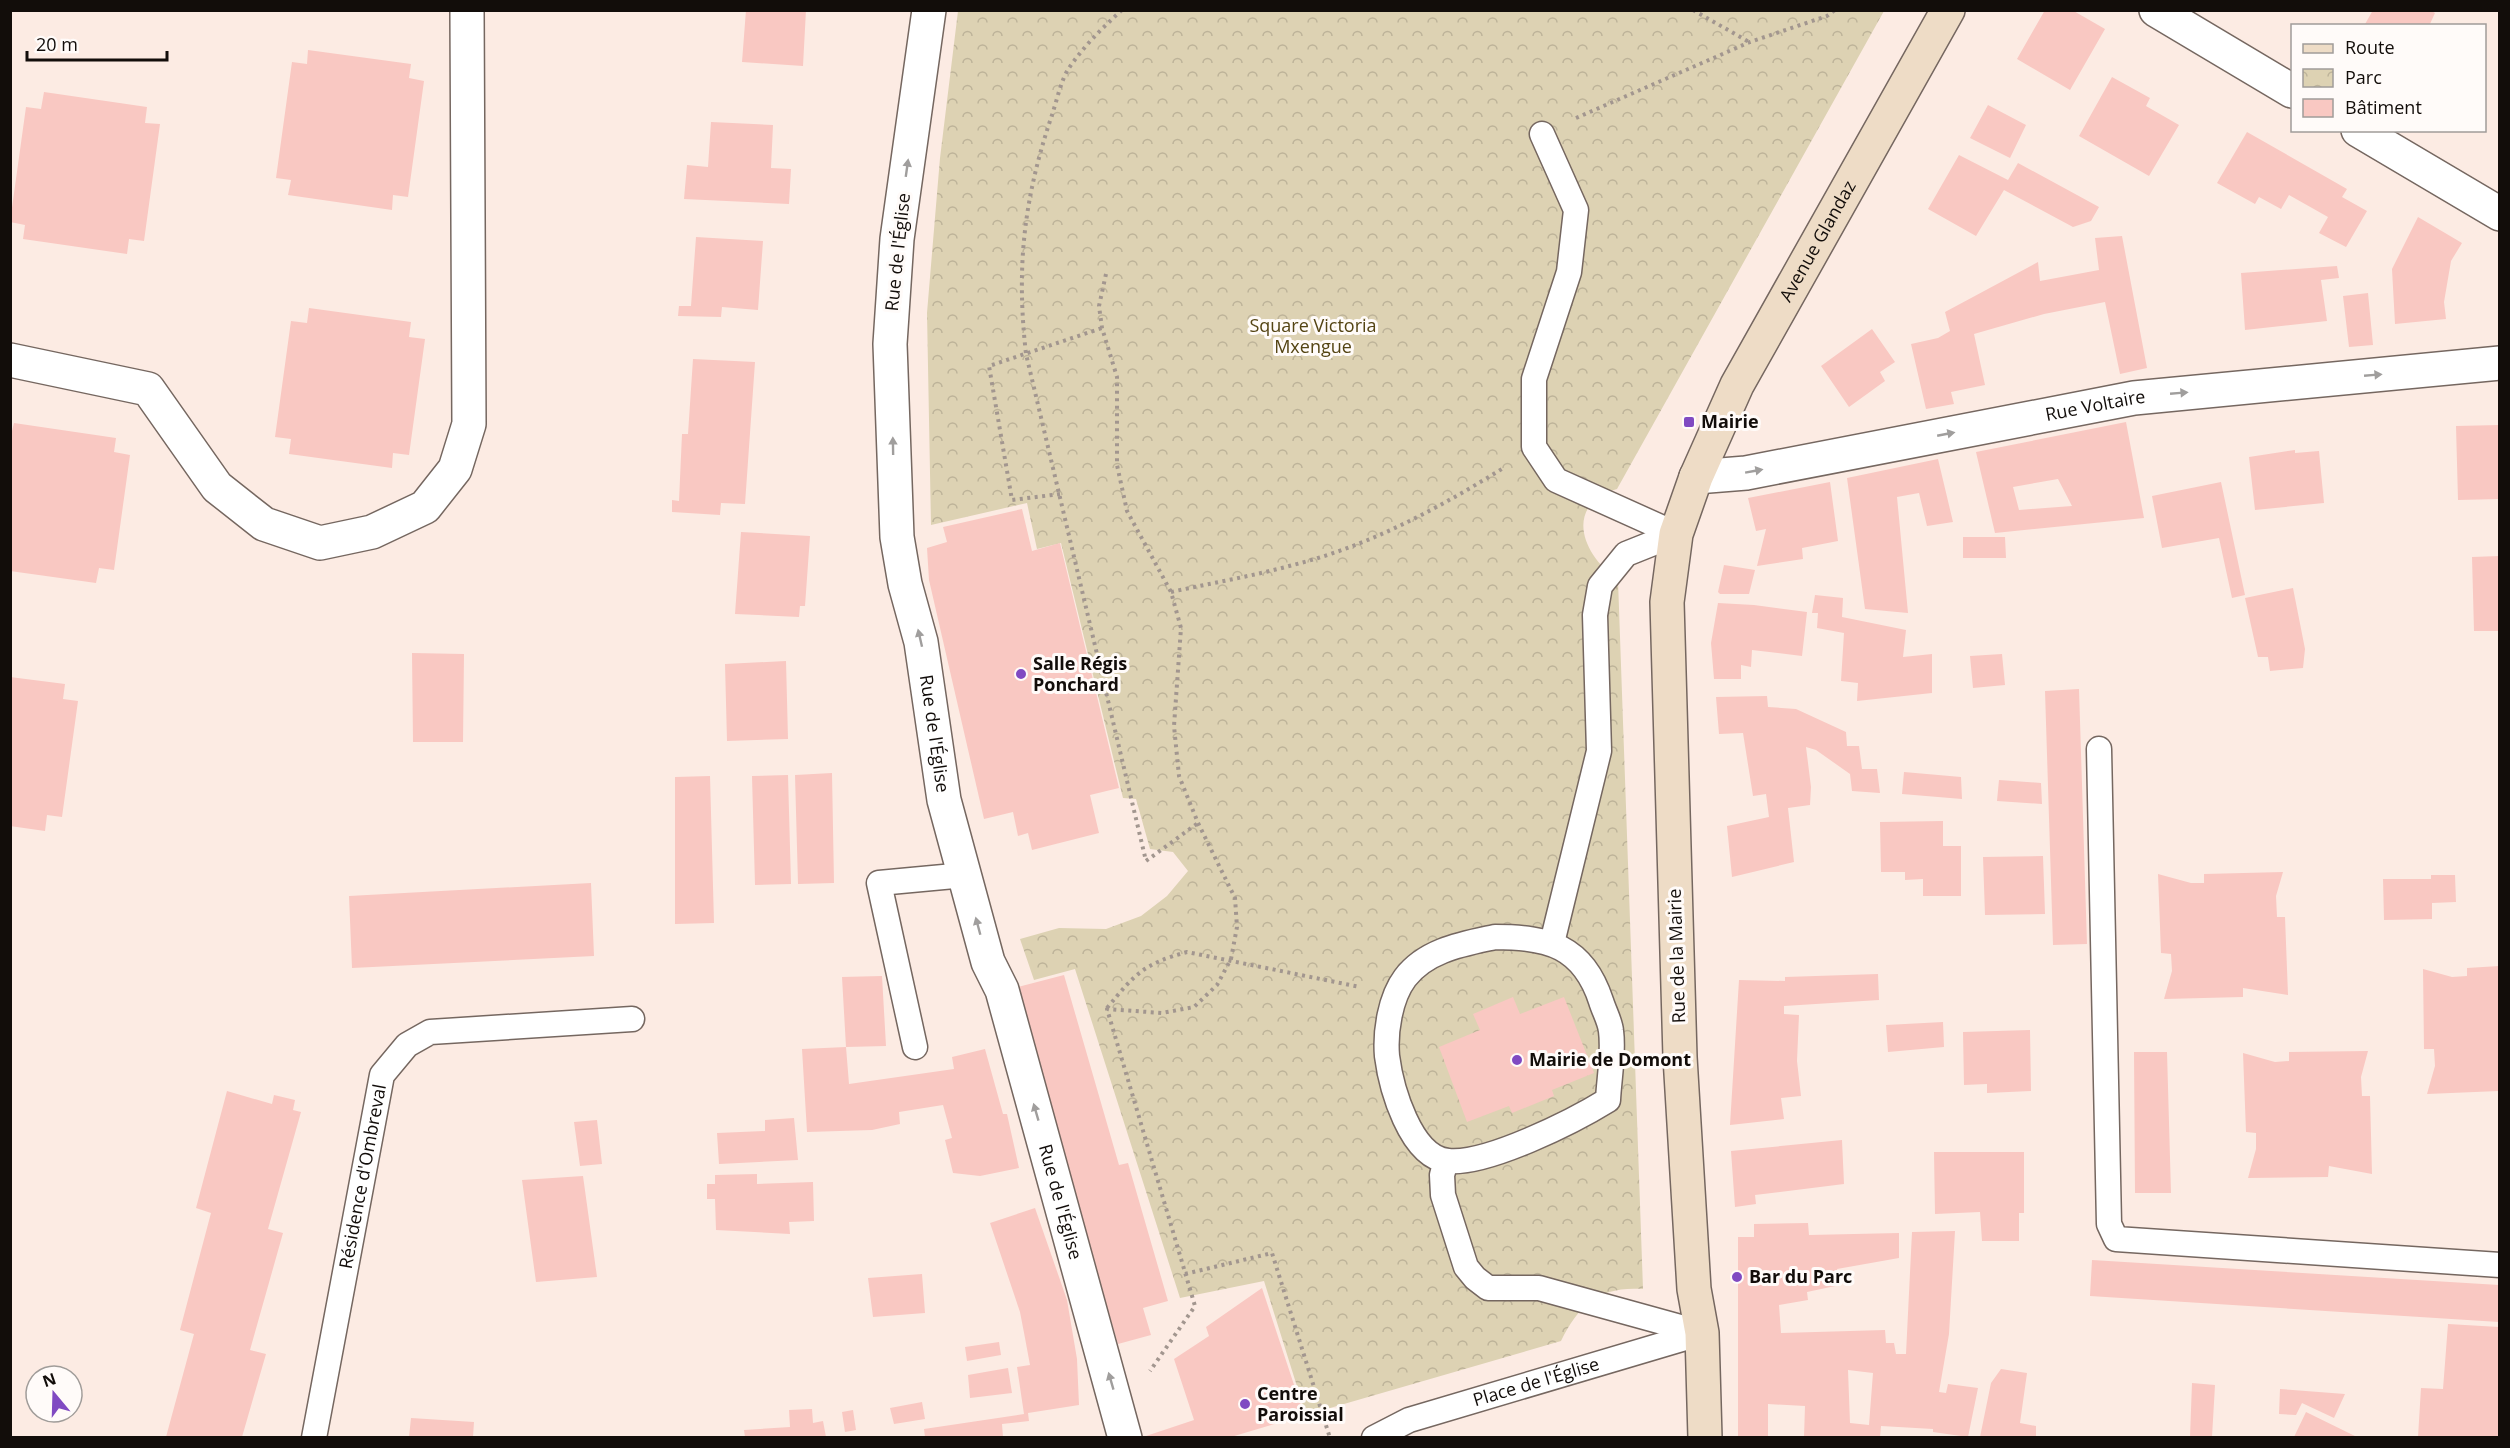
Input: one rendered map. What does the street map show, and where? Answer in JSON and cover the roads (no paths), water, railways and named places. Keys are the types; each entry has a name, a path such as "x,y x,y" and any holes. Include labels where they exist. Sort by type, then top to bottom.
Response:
{"street":[{"path":"10,360 148,389 217,487 264,524 320,543 372,532 425,507 455,469 469,424 467,10"},
{"name":"Rue de l'Église","path":"929,10 897,239 890,344 897,537 905,584 921,642 944,800 988,963 1002,990 1123,1426"},
{"name":"Avenue Glandaz","path":"1696,477 1737,386 1948,10"},
{"path":"2156,10 2291,91"},
{"path":"2361,132 2499,214"},
{"name":"Rue Voltaire","path":"1696,477 1746,473 2134,398 2499,363"},
{"name":"Rue de la Mairie","path":"1696,477 1676,534 1667,602 1680,1057 1694,1289 1702,1333 1705,1437"}],"lane":[{"path":"1542,134 1576,210 1569,272 1534,379 1534,447 1556,480 1676,534"},
{"path":"1552,943 1599,751 1595,615 1600,586 1626,555 1676,534"},
{"path":"2099,749 2109,1224 2116,1239 2499,1265"},
{"path":"915,1047 879,883 965,875"},
{"path":"1494,937 1530,937 1552,943 1576,957 1594,979 1611,1032 1608,1100 1575,1120 1523,1143 1467,1160 1446,1161 1424,1149 1408,1125 1396,1099 1387,1055 1388,1024 1396,995 1406,976 1428,957 1454,946 1494,937"},
{"name":"Résidence d'Ombreval","path":"314,1437 382,1075 407,1045 430,1032 632,1019"},
{"path":"1446,1161 1442,1175 1443,1195 1466,1267 1488,1288 1539,1288 1702,1333"},
{"name":"Place de l'Église","path":"1374,1437 1409,1420 1702,1333"}],"place":[{"name":"Mairie","path":"1689,422"},
{"name":"Salle Régis Ponchard","path":"1021,674"},
{"name":"Mairie de Domont","path":"1517,1060"},
{"name":"Bar du Parc","path":"1737,1277"},
{"name":"Centre Paroissial","path":"1245,1404"}],"park label":[{"name":"Square Victoria Mxengue","path":"1313,336"}]}
